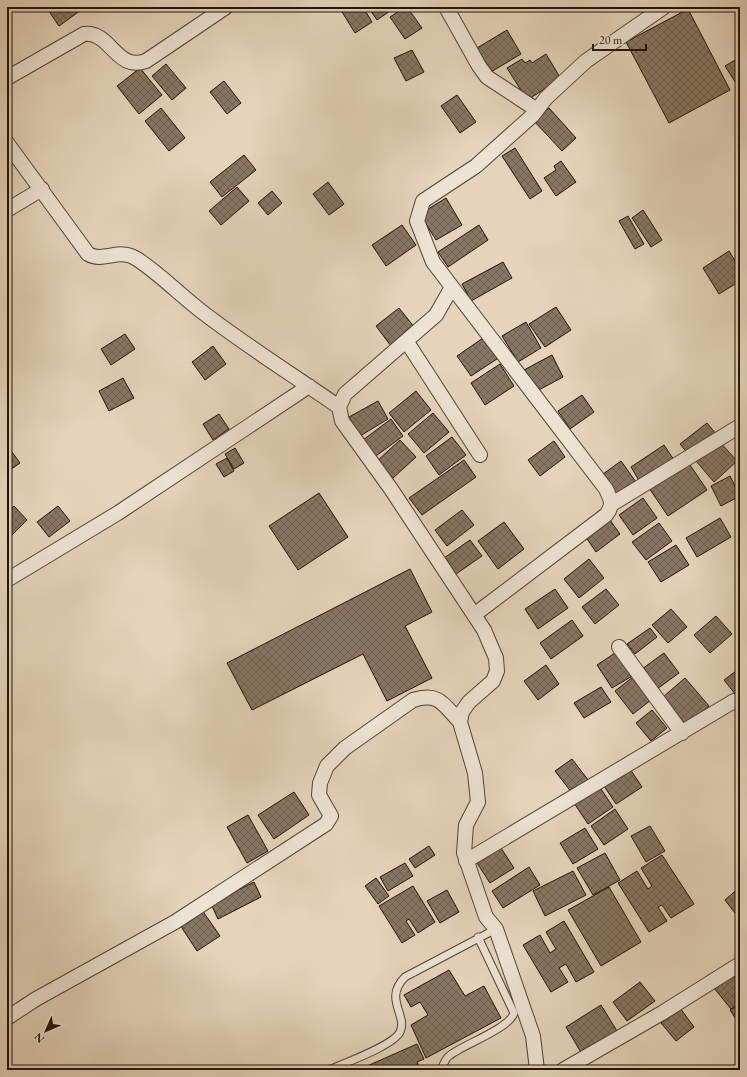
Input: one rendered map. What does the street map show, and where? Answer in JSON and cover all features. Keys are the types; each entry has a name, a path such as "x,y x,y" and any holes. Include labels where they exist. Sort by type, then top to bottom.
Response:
{"street":[{"path":"7,78 84,34 90,33 98,36 129,63 137,64 146,61 226,7"},
{"path":"446,7 479,66 487,77 537,110"},
{"path":"474,615 606,516 612,508 612,504 606,489 433,262 417,221 423,201 476,166 537,110 546,98 586,61 664,7"},
{"path":"7,143 88,254 93,257 101,257 119,253 137,259 202,312 339,407"},
{"path":"7,210 42,189"},
{"path":"452,287 436,315 407,342 345,394 339,407 342,421 391,489 484,630 493,651 497,671 490,684 469,702 462,712 460,722"},
{"path":"407,342 480,455"},
{"path":"7,580 118,513 309,386"},
{"path":"612,504 740,426"},
{"path":"619,648 682,733"},
{"path":"8,1016 175,922 326,824 331,816 319,795 320,783 327,766 346,748 413,700 426,696 438,698 460,722 475,773 478,802 466,825 464,853 486,917 496,928 532,1036 537,1070"},
{"path":"466,861 734,702"},
{"path":"563,1070 662,1014 740,964"}],"lane":[{"path":"328,1070 383,1046 394,1039 400,1032 402,1025 395,995 398,984 405,977 496,928"},
{"path":"441,1070 448,1057 508,1022 514,1015 478,937"}],"building":[{"path":"46,7 79,7 81,10 59,26"},
{"path":"339,7 363,7 372,22 355,33"},
{"path":"368,7 387,7 390,11 377,20"},
{"path":"407,7 422,28 405,39 390,17"},
{"path":"688,9 730,90 669,123 626,42"},
{"path":"507,30 521,54 491,72 477,48"},
{"path":"412,50 424,72 406,81 394,58"},
{"path":"546,54 561,79 527,100 507,68 522,59 525,63 530,60 532,63"},
{"path":"740,57 740,87 739,88 725,66"},
{"path":"166,64 186,88 172,100 152,76"},
{"path":"140,68 162,95 139,114 117,86"},
{"path":"224,81 241,103 227,114 210,92"},
{"path":"457,95 476,122 460,133 441,106"},
{"path":"161,108 185,138 169,151 145,121"},
{"path":"549,108 576,138 562,151 534,121"},
{"path":"515,148 542,191 530,199 502,156"},
{"path":"244,155 256,170 222,197 210,182"},
{"path":"561,161 576,182 556,196 544,178 556,170 554,166"},
{"path":"328,182 344,204 329,215 313,194"},
{"path":"237,187 249,201 221,225 209,211"},
{"path":"272,191 282,203 268,215 258,203"},
{"path":"446,198 462,225 436,240 420,214"},
{"path":"643,210 662,240 651,247 632,218"},
{"path":"628,216 644,244 635,249 619,221"},
{"path":"402,225 416,245 386,266 372,245"},
{"path":"479,225 488,240 448,267 438,252"},
{"path":"729,251 740,269 740,281 719,294 703,268"},
{"path":"503,262 512,278 471,301 462,284"},
{"path":"556,307 571,330 545,347 529,324"},
{"path":"399,308 415,328 391,346 376,326"},
{"path":"526,322 541,348 518,362 502,336"},
{"path":"125,334 135,349 111,365 101,349"},
{"path":"486,336 500,357 471,376 457,356"},
{"path":"213,346 226,364 205,380 192,362"},
{"path":"552,355 563,377 535,392 524,370"},
{"path":"500,364 514,386 485,405 471,383"},
{"path":"123,378 134,398 109,411 99,391"},
{"path":"416,391 431,410 404,432 389,413"},
{"path":"582,395 594,412 570,429 558,411"},
{"path":"378,401 388,419 360,436 349,417"},
{"path":"433,413 449,432 424,453 408,434"},
{"path":"219,414 229,429 213,440 203,424"},
{"path":"391,419 403,436 376,456 363,440"},
{"path":"707,423 716,434 689,455 680,444"},
{"path":"452,437 466,455 439,475 426,456"},
{"path":"400,440 416,457 393,478 377,461"},
{"path":"554,441 565,457 540,476 528,460"},
{"path":"719,441 737,461 714,482 696,461"},
{"path":"664,445 674,460 640,482 631,467"},
{"path":"235,448 244,463 234,469 225,454"},
{"path":"12,452 20,463 7,472 7,455"},
{"path":"227,458 234,471 224,477 216,464"},
{"path":"464,460 476,477 422,515 409,498"},
{"path":"621,461 636,482 614,498 599,477"},
{"path":"688,462 707,490 668,516 649,488"},
{"path":"730,476 740,496 721,506 711,486"},
{"path":"319,493 348,537 298,570 269,526"},
{"path":"643,498 657,518 633,535 619,515"},
{"path":"14,506 27,520 12,535 7,530 7,512"},
{"path":"58,506 70,521 49,537 37,522"},
{"path":"462,510 474,525 447,546 435,530"},
{"path":"607,516 620,534 596,552 583,533"},
{"path":"720,518 731,537 697,557 686,538"},
{"path":"504,522 524,549 498,569 478,541"},
{"path":"659,523 672,541 646,560 632,542"},
{"path":"470,540 482,556 456,574 444,558"},
{"path":"676,545 689,565 661,582 648,562"},
{"path":"589,559 604,578 579,598 564,579"},
{"path":"410,569 432,612 405,626 432,678 387,701 363,654 252,710 227,663"},
{"path":"555,589 568,608 538,629 525,609"},
{"path":"606,589 619,605 595,624 582,607"},
{"path":"671,609 687,627 668,643 652,625"},
{"path":"716,616 732,634 710,653 694,635"},
{"path":"572,620 583,636 551,659 540,643"},
{"path":"650,628 657,637 635,654 627,644"},
{"path":"618,651 634,675 612,688 597,665"},
{"path":"664,653 679,673 657,689 642,669"},
{"path":"546,665 559,684 538,700 524,681"},
{"path":"740,668 740,700 724,680"},
{"path":"633,677 651,700 633,714 615,691"},
{"path":"685,678 709,706 686,725 663,697"},
{"path":"601,687 611,702 584,718 574,703"},
{"path":"652,710 667,728 651,741 636,723"},
{"path":"572,759 589,781 572,793 555,771"},
{"path":"630,769 642,787 616,804 604,786"},
{"path":"599,786 613,807 588,824 574,803"},
{"path":"294,792 309,815 274,839 258,815"},
{"path":"615,809 628,829 604,845 591,826"},
{"path":"248,815 268,851 247,863 227,827"},
{"path":"650,826 665,851 646,862 631,836"},
{"path":"585,828 598,849 573,864 560,843"},
{"path":"429,846 435,855 415,868 409,859"},
{"path":"501,848 514,868 490,883 477,863"},
{"path":"605,853 620,880 593,895 577,868"},
{"path":"662,855 694,904 671,918 662,905 658,907 667,921 649,932 618,883 637,871 648,889 652,886 641,868"},
{"path":"405,863 413,876 388,891 380,877"},
{"path":"529,867 540,885 503,908 492,891"},
{"path":"573,871 586,895 545,916 533,891"},
{"path":"376,878 389,896 378,904 365,886"},
{"path":"254,882 261,897 218,919 211,904"},
{"path":"413,886 435,922 418,933 409,919 406,921 415,935 402,943 379,906"},
{"path":"609,887 641,942 601,966 568,910"},
{"path":"740,887 740,915 738,917 725,900"},
{"path":"447,890 459,912 440,923 427,901"},
{"path":"202,910 220,936 197,951 180,925"},
{"path":"564,921 594,972 576,982 566,964 559,968 568,982 551,992 523,945 540,935 550,953 556,949 546,932"},
{"path":"449,970 465,996 484,986 501,1018 426,1058 411,1025 428,1015 420,1002 411,1007 404,995"},
{"path":"732,974 740,984 740,1002 731,1009 714,988"},
{"path":"640,982 655,1001 627,1021 613,1002"},
{"path":"740,1004 740,1025 730,1010"},
{"path":"601,1005 617,1031 582,1054 566,1027"},
{"path":"680,1008 694,1027 676,1041 661,1023"},
{"path":"417,1044 424,1059 417,1062 421,1070 358,1070"}]}
